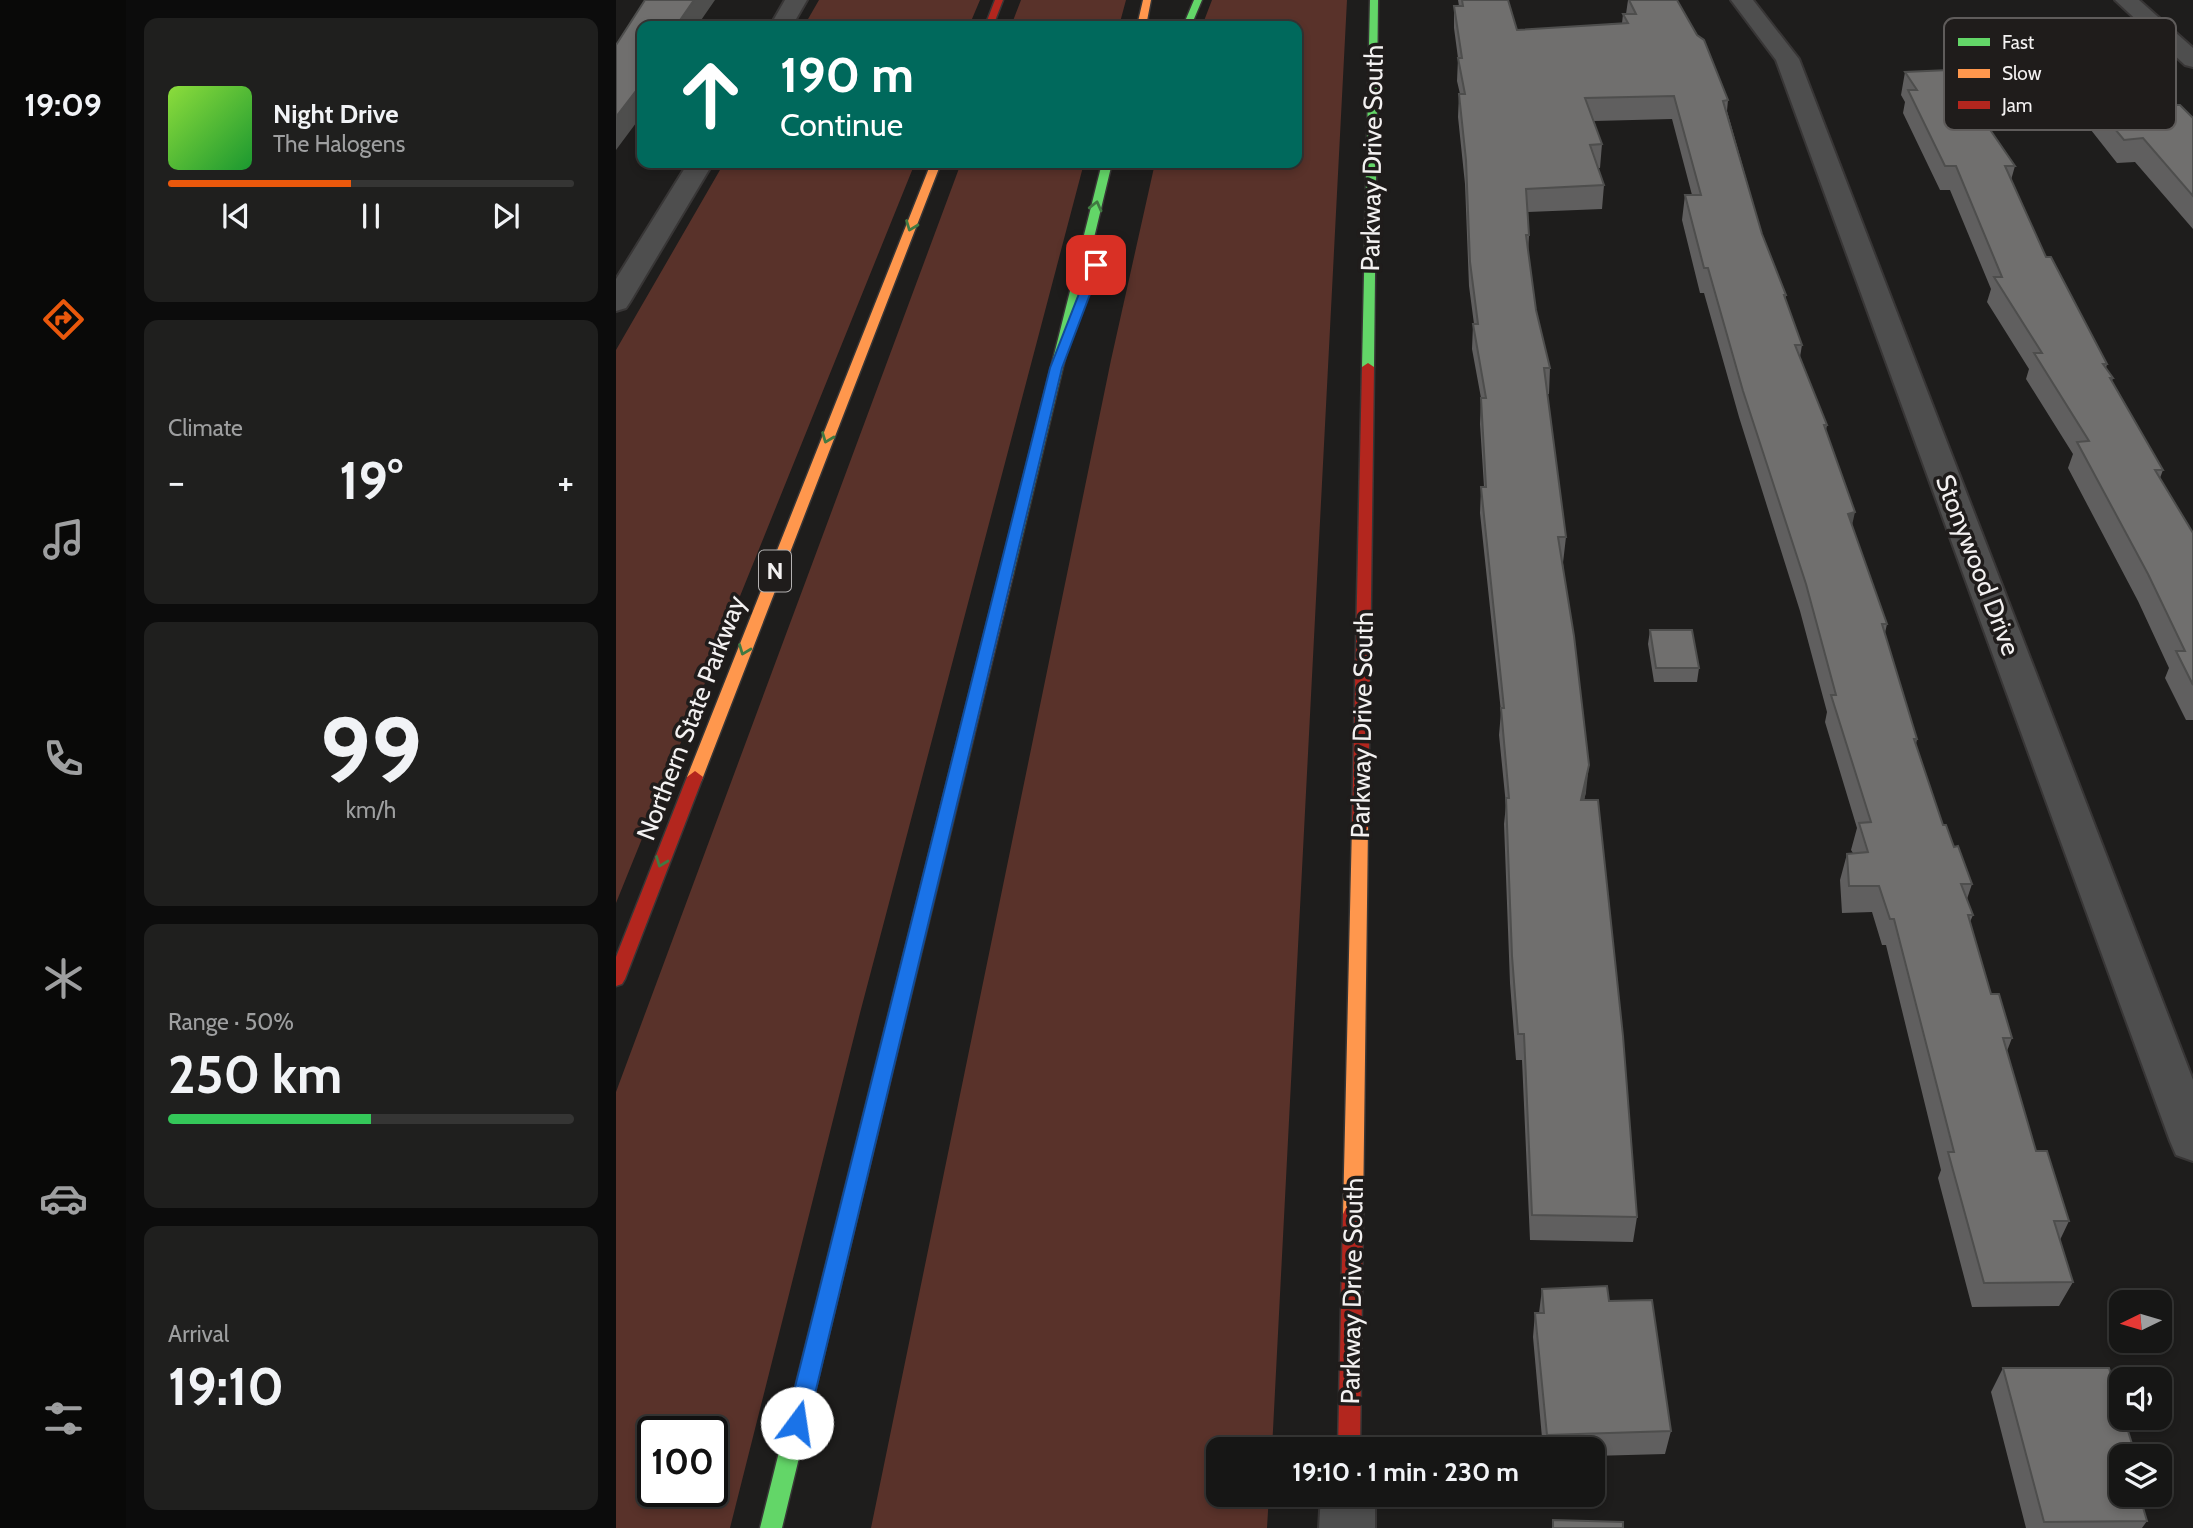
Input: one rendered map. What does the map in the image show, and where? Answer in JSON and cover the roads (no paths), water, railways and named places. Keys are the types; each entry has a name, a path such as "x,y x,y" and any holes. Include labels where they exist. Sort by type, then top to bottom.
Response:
{"main road":[{"path":"991,21 999,0"},
{"path":"1142,21 1147,0"},
{"path":"1190,21 1198,0"},
{"name":"Parkway Drive South","path":"1349,1437 1374,0"},
{"name":"Northern State Parkway","path":"616,979 934,168"},
{"path":"771,1528 1106,168"},
{"path":"1056,368 1105,240"}],"street":[{"path":"784,21 796,0"},
{"name":"Stonywood Drive","path":"1742,0 1787,59 2193,1141"},
{"path":"2126,0 2146,18"},
{"path":"2176,45 2193,60"},
{"path":"616,302 697,168"},
{"path":"1348,1507 1348,1528"}]}
